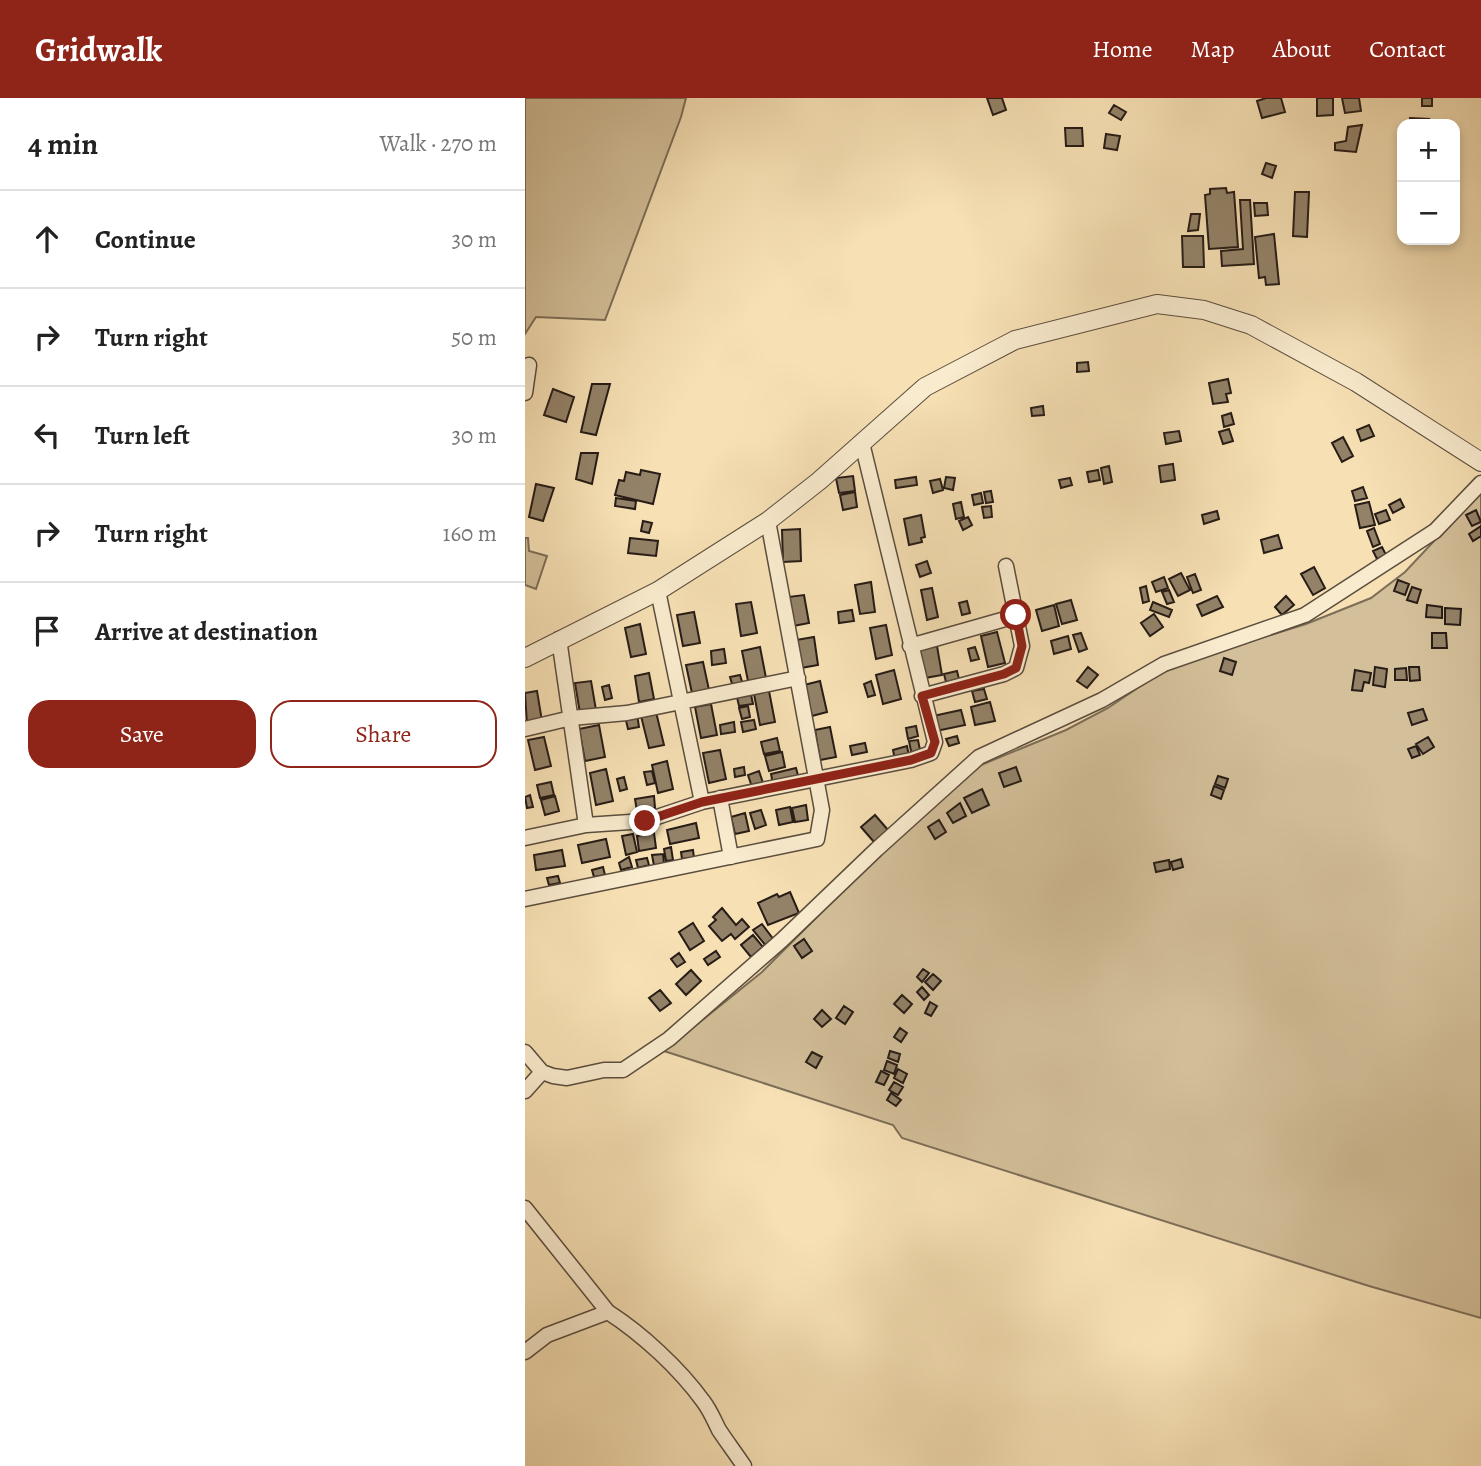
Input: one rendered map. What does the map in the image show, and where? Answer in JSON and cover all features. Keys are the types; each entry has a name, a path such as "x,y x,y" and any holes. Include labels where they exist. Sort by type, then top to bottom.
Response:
{"street":[{"path":"525,658 658,591 768,522 820,481 925,387 1015,340 1157,304 1204,310 1251,325 1356,382 1481,463"},
{"path":"525,393 529,365"},
{"path":"525,838 586,825 645,821 702,802 911,760 931,753 935,742 862,443"},
{"path":"525,1052 542,1072 553,1076 567,1078 604,1070 623,1070 670,1039 979,757 1102,700 1164,664 1305,615 1435,531 1481,483"},
{"path":"525,899 817,839 823,810 768,522"},
{"path":"922,696 1004,674 1016,668 1022,646 1006,566"},
{"path":"658,591 702,802"},
{"path":"910,646 1016,615"},
{"path":"559,639 586,825"},
{"path":"525,729 571,718 627,713 798,678"},
{"path":"720,798 731,857"},
{"path":"525,1091 542,1072"},
{"path":"525,1208 608,1312 650,1343 692,1387 744,1466"},
{"path":"525,1352 547,1335 608,1312"}],"shaded area":[{"path":"525,98 686,98 605,320 536,317 525,334"},
{"path":"1481,491 1481,1318 1369,1286 902,1138 893,1125 664,1051 762,972 883,851 981,765 1066,730 1186,661 1306,624 1371,598 1405,572"},
{"path":"525,538 528,538 529,551 547,556 536,589 525,585"}],"building":[{"path":"987,98 1002,98 1006,110 993,115"},
{"path":"1281,98 1285,112 1262,118 1257,101"},
{"path":"1317,98 1333,98 1333,115 1317,116"},
{"path":"1342,98 1359,98 1361,111 1345,113"},
{"path":"1422,98 1432,98 1432,106 1422,106"},
{"path":"1114,105 1126,112 1121,120 1109,113"},
{"path":"1362,125 1356,152 1335,150 1335,143 1346,141 1348,127"},
{"path":"1065,128 1082,128 1083,146 1066,146"},
{"path":"1106,134 1120,136 1117,150 1104,148"},
{"path":"1266,163 1276,166 1272,178 1262,174"},
{"path":"1226,188 1227,193 1234,192 1238,247 1209,249 1205,195 1210,194 1210,189"},
{"path":"1295,192 1309,192 1307,237 1293,236"},
{"path":"1240,200 1250,200 1254,264 1222,266 1221,251 1243,249"},
{"path":"1254,203 1267,203 1268,215 1255,216"},
{"path":"1191,214 1200,214 1198,230 1188,231"},
{"path":"1274,234 1279,284 1266,285 1265,277 1259,278 1255,237"},
{"path":"1182,236 1203,236 1204,267 1183,267"},
{"path":"1088,362 1089,371 1077,372 1077,363"},
{"path":"1228,379 1231,393 1226,394 1228,402 1213,404 1209,383"},
{"path":"592,384 610,384 596,435 581,432"},
{"path":"553,389 574,397 566,422 544,415"},
{"path":"1043,406 1044,415 1032,416 1031,408"},
{"path":"1231,413 1234,424 1224,427 1222,416"},
{"path":"1369,425 1374,436 1361,441 1357,430"},
{"path":"1229,429 1233,441 1223,444 1219,432"},
{"path":"1179,431 1181,441 1166,444 1164,433"},
{"path":"1343,437 1353,456 1342,462 1332,443"},
{"path":"581,453 598,453 592,484 576,479"},
{"path":"1173,464 1175,480 1161,482 1159,466"},
{"path":"1109,466 1112,482 1104,484 1101,468"},
{"path":"641,470 660,474 653,504 615,495 619,480 624,481 626,472 640,475"},
{"path":"1098,470 1100,480 1089,482 1087,472"},
{"path":"853,476 855,491 839,493 836,478"},
{"path":"916,477 917,485 896,488 895,480"},
{"path":"946,477 955,478 953,490 944,488"},
{"path":"1070,478 1072,485 1061,488 1059,480"},
{"path":"940,479 943,490 933,493 930,481"},
{"path":"536,484 554,488 543,521 529,517"},
{"path":"1363,487 1367,498 1355,501 1352,491"},
{"path":"991,491 993,502 986,503 984,492"},
{"path":"855,492 857,507 843,510 840,495"},
{"path":"981,493 983,503 974,505 972,495"},
{"path":"616,498 636,501 635,509 615,506"},
{"path":"1400,499 1404,507 1393,513 1389,505"},
{"path":"961,502 964,517 956,519 953,504"},
{"path":"1369,502 1375,525 1360,528 1355,505"},
{"path":"991,506 992,517 984,518 982,507"},
{"path":"1386,510 1390,520 1379,524 1375,514"},
{"path":"1476,510 1481,522 1472,526 1466,515"},
{"path":"1217,511 1219,519 1204,524 1202,515"},
{"path":"921,515 925,537 921,538 922,542 909,545 904,519"},
{"path":"968,517 972,525 963,530 959,521"},
{"path":"643,521 652,523 649,533 641,531"},
{"path":"1481,526 1481,536 1473,541 1469,534"},
{"path":"1374,528 1380,544 1373,547 1367,531"},
{"path":"800,529 801,561 783,562 782,530"},
{"path":"1278,535 1282,548 1264,553 1261,540"},
{"path":"630,538 658,541 656,556 628,553"},
{"path":"1382,547 1386,555 1377,559 1373,551"},
{"path":"927,561 931,573 920,577 916,565"},
{"path":"1314,567 1325,588 1313,595 1301,574"},
{"path":"1181,573 1190,590 1178,596 1169,579"},
{"path":"1195,574 1201,590 1193,593 1187,577"},
{"path":"1164,577 1168,588 1156,592 1152,582"},
{"path":"1398,580 1409,584 1405,595 1394,591"},
{"path":"871,582 875,612 860,614 855,585"},
{"path":"1146,586 1149,601 1143,603 1140,588"},
{"path":"1412,587 1421,590 1417,603 1407,600"},
{"path":"932,588 938,617 927,620 921,590"},
{"path":"1169,590 1174,602 1167,604 1162,592"},
{"path":"804,595 809,623 793,626 788,597"},
{"path":"1217,596 1223,607 1202,616 1197,605"},
{"path":"1286,596 1294,605 1282,615 1275,607"},
{"path":"1071,600 1077,620 1062,624 1056,604"},
{"path":"967,601 970,613 962,615 959,603"},
{"path":"751,602 757,633 741,636 736,604"},
{"path":"1153,602 1172,610 1169,617 1150,610"},
{"path":"1054,605 1059,626 1042,631 1036,610"},
{"path":"1427,605 1442,607 1442,618 1426,617"},
{"path":"1445,608 1461,609 1460,625 1445,624"},
{"path":"852,610 854,621 839,623 838,612"},
{"path":"694,612 700,643 683,646 677,615"},
{"path":"1154,614 1163,627 1150,636 1141,623"},
{"path":"640,624 646,654 631,657 625,628"},
{"path":"886,625 892,655 876,659 870,628"},
{"path":"997,632 1005,663 988,667 981,636"},
{"path":"1081,633 1087,649 1079,652 1073,635"},
{"path":"1432,633 1446,633 1447,648 1432,648"},
{"path":"1068,636 1071,649 1054,654 1051,641"},
{"path":"814,637 818,665 801,668 796,640"},
{"path":"937,646 942,675 925,678 919,649"},
{"path":"760,647 766,678 748,681 742,651"},
{"path":"975,647 979,659 971,661 968,649"},
{"path":"724,649 726,663 712,665 711,651"},
{"path":"1224,658 1236,662 1232,675 1220,671"},
{"path":"703,662 709,690 692,693 686,665"},
{"path":"1088,667 1098,675 1087,688 1077,681"},
{"path":"1375,667 1387,669 1385,687 1373,685"},
{"path":"1409,667 1419,667 1420,680 1410,681"},
{"path":"1406,668 1407,680 1395,680 1395,669"},
{"path":"894,670 901,699 883,704 876,675"},
{"path":"1355,670 1371,673 1369,683 1364,682 1362,691 1352,690"},
{"path":"957,671 960,683 947,686 944,674"},
{"path":"649,673 654,699 639,702 635,676"},
{"path":"740,675 743,685 733,687 730,677"},
{"path":"591,681 596,710 580,713 575,683"},
{"path":"820,681 827,712 812,716 804,685"},
{"path":"871,681 875,695 868,697 864,684"},
{"path":"609,685 612,698 605,700 602,687"},
{"path":"984,689 987,699 975,702 972,691"},
{"path":"750,690 753,704 739,706 736,693"},
{"path":"537,691 542,721 527,724 525,693"},
{"path":"769,691 775,722 760,725 754,694"},
{"path":"990,702 995,721 975,725 971,707"},
{"path":"711,704 717,735 701,738 695,707"},
{"path":"748,706 750,717 742,719 739,708"},
{"path":"1423,709 1427,720 1412,725 1408,713"},
{"path":"961,710 965,725 936,731 933,716"},
{"path":"656,712 664,745 649,748 641,716"},
{"path":"637,714 639,727 628,729 625,716"},
{"path":"754,720 756,729 743,732 741,722"},
{"path":"734,722 735,732 721,734 720,725"},
{"path":"599,725 605,757 585,761 579,729"},
{"path":"916,726 918,736 908,739 906,728"},
{"path":"830,727 836,757 820,760 815,730"},
{"path":"957,736 959,743 949,746 946,739"},
{"path":"544,737 551,766 535,770 528,740"},
{"path":"1428,737 1434,747 1423,754 1416,744"},
{"path":"777,738 780,751 764,754 761,742"},
{"path":"918,740 921,755 912,756 909,741"},
{"path":"865,743 867,752 852,755 850,746"},
{"path":"907,746 909,756 895,760 893,750"},
{"path":"1416,746 1420,755 1412,758 1408,749"},
{"path":"720,750 726,779 709,783 703,753"},
{"path":"782,752 785,767 769,771 765,756"},
{"path":"667,761 673,789 658,793 652,765"},
{"path":"744,767 745,775 735,777 734,769"},
{"path":"1016,767 1021,781 1004,787 999,773"},
{"path":"796,768 799,779 773,784 771,774"},
{"path":"606,769 613,801 596,805 590,773"},
{"path":"652,771 655,783 647,785 644,772"},
{"path":"759,771 764,786 753,790 748,775"},
{"path":"1218,776 1228,779 1225,788 1215,784"},
{"path":"624,777 627,789 620,791 617,779"},
{"path":"551,782 554,795 540,798 537,785"},
{"path":"1214,786 1224,790 1221,799 1211,795"},
{"path":"982,789 989,805 972,813 964,798"},
{"path":"530,795 533,807 527,808 525,797"},
{"path":"555,796 559,811 545,815 541,800"},
{"path":"654,796 655,808 637,811 635,799"},
{"path":"960,803 966,816 953,823 947,813"},
{"path":"806,805 808,820 795,822 792,808"},
{"path":"790,807 793,822 779,825 776,810"},
{"path":"761,810 766,825 755,829 750,813"},
{"path":"745,813 749,831 735,834 731,817"},
{"path":"875,815 888,830 874,842 861,827"},
{"path":"939,820 946,832 935,839 928,827"},
{"path":"696,823 699,838 670,844 667,830"},
{"path":"654,833 656,848 639,851 637,836"},
{"path":"633,834 637,852 626,855 622,836"},
{"path":"606,839 610,857 582,863 578,845"},
{"path":"671,847 673,860 666,861 664,849"},
{"path":"562,850 565,866 536,870 534,855"},
{"path":"693,850 694,858 682,859 681,852"},
{"path":"663,854 664,864 654,866 652,855"},
{"path":"629,857 632,867 621,870 619,863"},
{"path":"647,858 649,865 638,868 636,860"},
{"path":"1181,859 1183,867 1173,870 1171,862"},
{"path":"1169,860 1170,869 1156,872 1154,863"},
{"path":"603,867 605,875 594,877 592,870"},
{"path":"558,876 560,883 549,885 547,878"},
{"path":"790,892 799,913 768,925 758,903 777,894 779,897"},
{"path":"722,908 736,925 742,919 749,927 735,939 731,934 722,941 709,926 716,920 713,917"},
{"path":"693,923 704,941 690,950 679,932"},
{"path":"762,924 774,940 766,946 753,930"},
{"path":"753,935 763,947 751,957 741,945"},
{"path":"804,939 812,951 802,958 794,946"},
{"path":"716,951 720,957 708,965 704,959"},
{"path":"679,953 685,962 677,967 671,959"},
{"path":"923,969 929,973 922,982 917,977"},
{"path":"691,970 701,981 686,995 676,984"},
{"path":"933,974 941,981 933,990 925,982"},
{"path":"922,987 929,995 924,1000 917,992"},
{"path":"660,990 671,1003 660,1011 649,998"},
{"path":"902,995 912,1004 904,1013 894,1004"},
{"path":"930,1002 937,1006 931,1016 925,1013"},
{"path":"844,1006 853,1012 845,1024 836,1018"},
{"path":"822,1010 831,1019 822,1027 814,1019"},
{"path":"900,1028 907,1033 901,1042 894,1037"},
{"path":"890,1051 900,1054 898,1062 888,1058"},
{"path":"812,1052 822,1057 816,1068 806,1062"},
{"path":"887,1061 897,1065 894,1074 884,1070"},
{"path":"898,1069 907,1074 903,1083 894,1078"},
{"path":"881,1071 889,1075 884,1085 876,1082"},
{"path":"894,1082 903,1087 898,1095 889,1090"},
{"path":"891,1093 901,1100 896,1106 887,1100"}],"route":[{"path":"645,821 702,802 911,760 931,753 935,742 922,696 1004,674 1016,668 1022,646 1016,615"}]}
